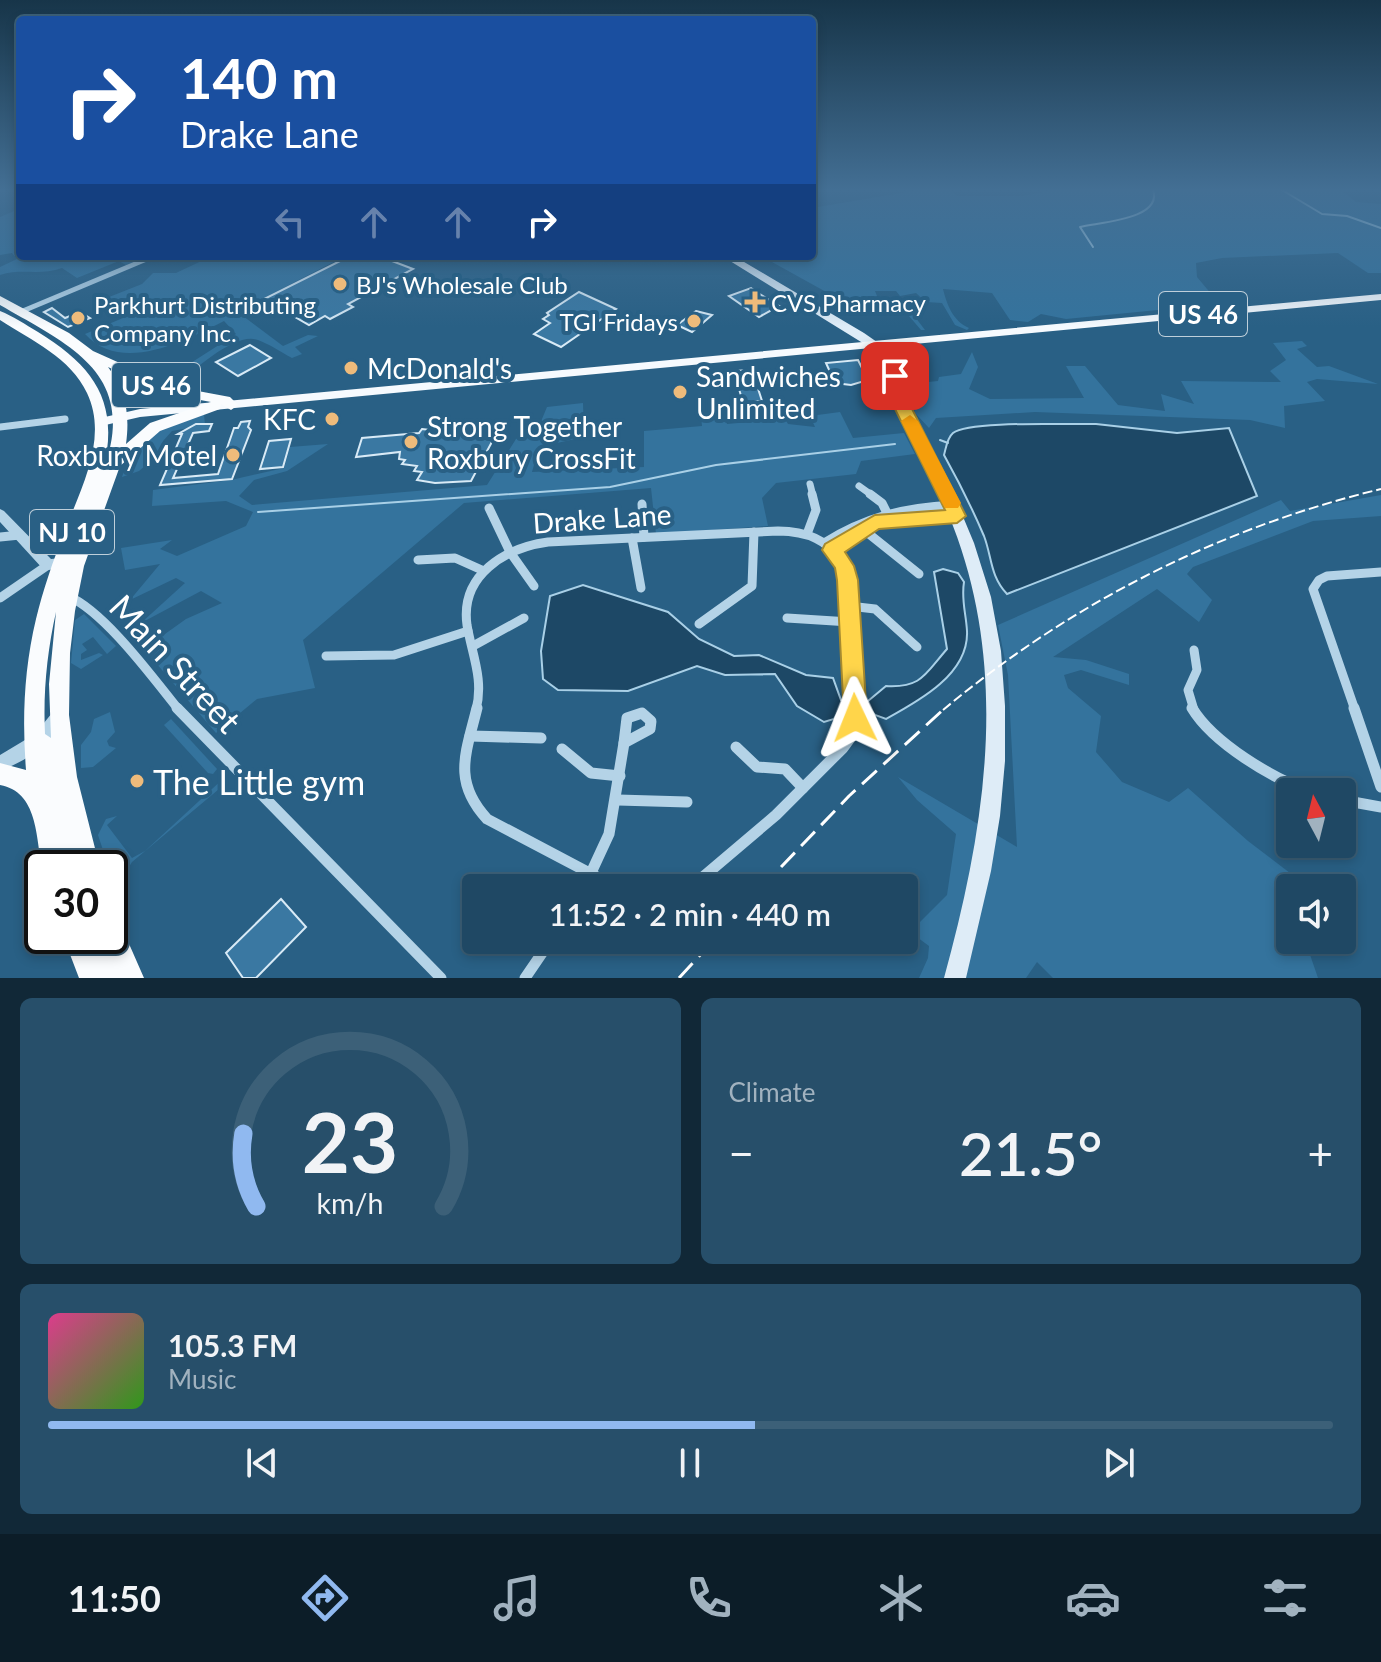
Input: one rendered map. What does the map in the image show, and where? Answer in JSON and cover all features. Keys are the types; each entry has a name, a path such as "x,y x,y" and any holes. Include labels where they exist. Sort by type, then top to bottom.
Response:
{"highway":[{"name":"US 46","path":"0,300 6,316 76,367 93,390 101,422"},
{"name":"US 46","path":"6,316 168,390 225,400 223,405"},
{"name":"NJ 10","path":"83,850 70,799 59,711 61,641 68,596 85,537 113,464 121,416 119,400 108,376 85,351"},
{"path":"113,464 155,427 223,405"},
{"name":"NJ 10","path":"50,850 39,799 34,745 37,668 55,564 94,473 101,441 101,422"},
{"path":"34,745 42,743 47,750 68,850"},
{"path":"0,774 20,778 39,799"},
{"path":"82,954 92,978"},
{"path":"101,954 111,978"},
{"path":"120,954 131,978"}],"main road":[{"path":"734,260 860,335 871,345 871,353 955,511 980,584 995,681 993,798 982,869 955,978"},
{"name":"US 46","path":"101,422 121,416 223,405 1381,297"}],"street":[{"path":"6,316 146,260"},
{"path":"0,427 65,419"},
{"path":"807,534 816,510 810,484"},
{"path":"859,486 882,503 888,516"},
{"path":"641,588 638,538 642,504"},
{"path":"489,508 510,552 534,586"},
{"path":"706,874 803,788 850,740 855,704 846,571 828,546 859,526 888,516 955,511"},
{"path":"0,514 55,564 0,598"},
{"path":"859,526 919,574"},
{"name":"Drake Lane","path":"593,873 487,819 477,810 464,781 464,758 482,677 466,619 469,596 484,571 510,552 541,543 795,531 828,546"},
{"path":"699,624 752,586 754,532"},
{"path":"0,537 20,535"},
{"path":"418,560 456,558 484,571"},
{"path":"1381,572 1327,576 1319,580 1313,589 1381,787"},
{"name":"Main Street","path":"68,596 82,602 96,616 145,668 186,719 441,978"},
{"path":"849,606 875,609 917,647"},
{"path":"473,646 524,618"},
{"path":"787,618 850,622"},
{"path":"326,656 394,655 468,631"},
{"path":"1194,650 1197,670 1188,690 1196,715 1208,728 1279,778"},
{"path":"0,763 34,745 51,729 59,711"},
{"path":"470,736 541,738"},
{"path":"593,873 608,845 618,800 624,743"},
{"path":"736,747 757,767 785,769 803,788"},
{"path":"562,749 591,773 620,776"},
{"path":"618,800 687,802"},
{"path":"1356,803 1381,807"},
{"path":"525,978 541,954"}],"shaded area":[{"path":"0,236 16,236 16,258 12,253 0,255"},
{"path":"816,236 1381,236 1381,273 1368,273 1338,253 1222,258 1196,263 1197,277 1218,302 1200,298 1193,305 1177,297 1168,309 1066,319 1041,314 1028,322 1010,320 992,293 943,289 952,312 969,328 967,330 955,325 942,303 926,302 916,293 900,296 896,291 875,291 881,306 906,305 925,330 921,330 903,309 869,315 830,300 828,293 768,260 816,260"},
{"path":"16,259 139,260 126,265 119,261 77,278 62,268 0,275 0,267"},
{"path":"204,260 337,260 264,298 257,306 266,305 273,311 243,316 283,346 308,335 318,336 295,347 302,354 292,358 258,340 239,341 217,353 180,381 172,375 236,334 224,321 173,344 135,353 117,352 100,346 85,334 130,315 99,301 142,284 153,273 176,273"},
{"path":"1302,341 1307,346 1297,349 1317,367 1329,366 1378,384 1317,379 1307,382 1325,401 1284,406 1285,428 1250,420 1035,412 936,418 929,428 915,413 908,384 938,381 939,377 961,374 972,352 978,367 969,389 990,399 1084,398 1066,366 1085,366 1118,405 1165,411 1161,394 1194,404 1181,381 1281,382 1270,371 1286,360 1273,343"},
{"path":"125,373 162,392 193,401 140,408 140,405 133,406 121,375"},
{"path":"583,403 584,437 539,447 532,472 644,467 644,431 702,426 701,416 723,412 727,424 785,419 788,424 815,427 810,416 840,412 853,438 904,433 915,454 861,461 856,474 776,483 762,498 768,526 656,534 651,488 464,503 303,640 315,688 257,699 216,733 144,649 186,619 222,603 201,591 141,623 185,583 176,578 130,600 160,564 125,570 121,548 172,540 160,549 177,556 246,526 253,512 226,501 152,506 153,490 231,480 284,468 290,447 328,444 287,471 254,480 239,496 252,505 487,485 516,439 537,431 547,407"},
{"path":"204,414 205,425 172,431 163,441 158,455 139,471 122,477 144,440 163,429"},
{"path":"1096,424 1177,433 1229,428 1257,496 1007,594 994,573 987,544 944,455 949,438 963,429 979,426"},
{"path":"1381,495 1381,516 1313,521 1193,567 1187,574 1212,600 1199,622 1157,589 1053,657 1086,660 1129,674 1129,685 1081,670 1064,675 1068,688 1101,716 1096,752 1122,782 1169,802 1188,788 1291,874 1276,874 1276,954 1310,954 1318,978 1053,978 1037,962 1026,978 919,978 928,958 929,946 918,938 918,924 947,895 956,834 917,800 898,777 1017,847 1008,675 998,625 1281,500 1290,511"},
{"path":"943,569 958,573 964,582 967,631 960,660 927,695 886,719 875,715 868,707 841,707 834,719 824,722 797,706 775,674 725,675 697,666 628,691 558,690 543,679 541,651 550,596 583,585 668,612 699,639 734,656 759,655 806,675 833,678 841,700 868,701 886,686 908,685 922,678 947,649 934,572"},
{"path":"84,614 116,646 107,654 93,637 82,644 87,650 81,654 81,660 99,653 103,655 81,669 71,663 75,620"},
{"path":"110,712 115,732 107,741 109,746 116,748 93,767 81,768 81,745 91,732 94,719"},
{"path":"171,719 217,769 213,774 208,773 164,725"},
{"path":"225,777 225,784 128,868 128,853 132,858 145,851"},
{"path":"117,816 107,825 126,850 103,850 98,835 106,819"}],"building":[{"name":"BJ's Wholesale Club","path":"342,260 389,260 413,269 348,304 353,307 309,325 264,299"},
{"name":"CVS Pharmacy","path":"751,288 779,306 759,317 729,296"},
{"path":"579,292 616,309 561,347 534,334 550,323 543,319 549,315 547,313"},
{"name":"Parkhurt Distributing Company Inc.","path":"52,308 65,318 80,312 90,318 68,327 44,312"},
{"name":"TGI Fridays","path":"696,311 712,315 692,332 677,325"},
{"path":"250,345 271,358 238,376 216,362"},
{"path":"858,360 868,380 851,385 835,383 826,363"},
{"path":"752,370 762,401 743,403 734,371"},
{"name":"Roxbury Motel","path":"250,421 248,427 251,430 232,479 160,485 182,434 178,434 196,424 212,424 209,431 193,433 173,478 218,474 234,428 238,428 241,422"},
{"path":"422,429 494,438 471,481 435,483 417,480 422,472 414,471 417,466 402,464 405,460 399,459 400,452 356,457 362,438 419,433"},
{"path":"291,439 283,467 260,469 269,441"},
{"path":"281,899 306,927 256,978 243,978 226,953"}],"waterway":[{"path":"1086,236 1093,247"},
{"path":"940,440 948,443"},
{"path":"258,512 610,487 716,465 895,444"}],"railway":[{"path":"943,710 1042,636 1149,574 1262,525 1381,489"},
{"path":"774,874 849,796 945,708"},
{"path":"679,978 701,954"}],"slow traffic":[{"path":"910,421 951,503"}],"place":[{"name":"BJ's Wholesale Club","path":"340,284"},
{"name":"CVS Pharmacy","path":"755,302"},
{"name":"Parkhurt Distributing Company Inc.","path":"78,318"},
{"name":"TGI Fridays","path":"694,321"},
{"name":"McDonald's","path":"351,368"},
{"name":"Sandwiches Unlimited","path":"680,392"},
{"name":"KFC","path":"332,419"},
{"name":"Strong Together Roxbury CrossFit","path":"411,442"},
{"name":"Roxbury Motel","path":"233,455"},
{"name":"The Little gym","path":"137,781"}],"route":[{"path":"855,718 847,580 844,566 832,550 875,522 957,516 899,401 900,392 895,376"}]}
